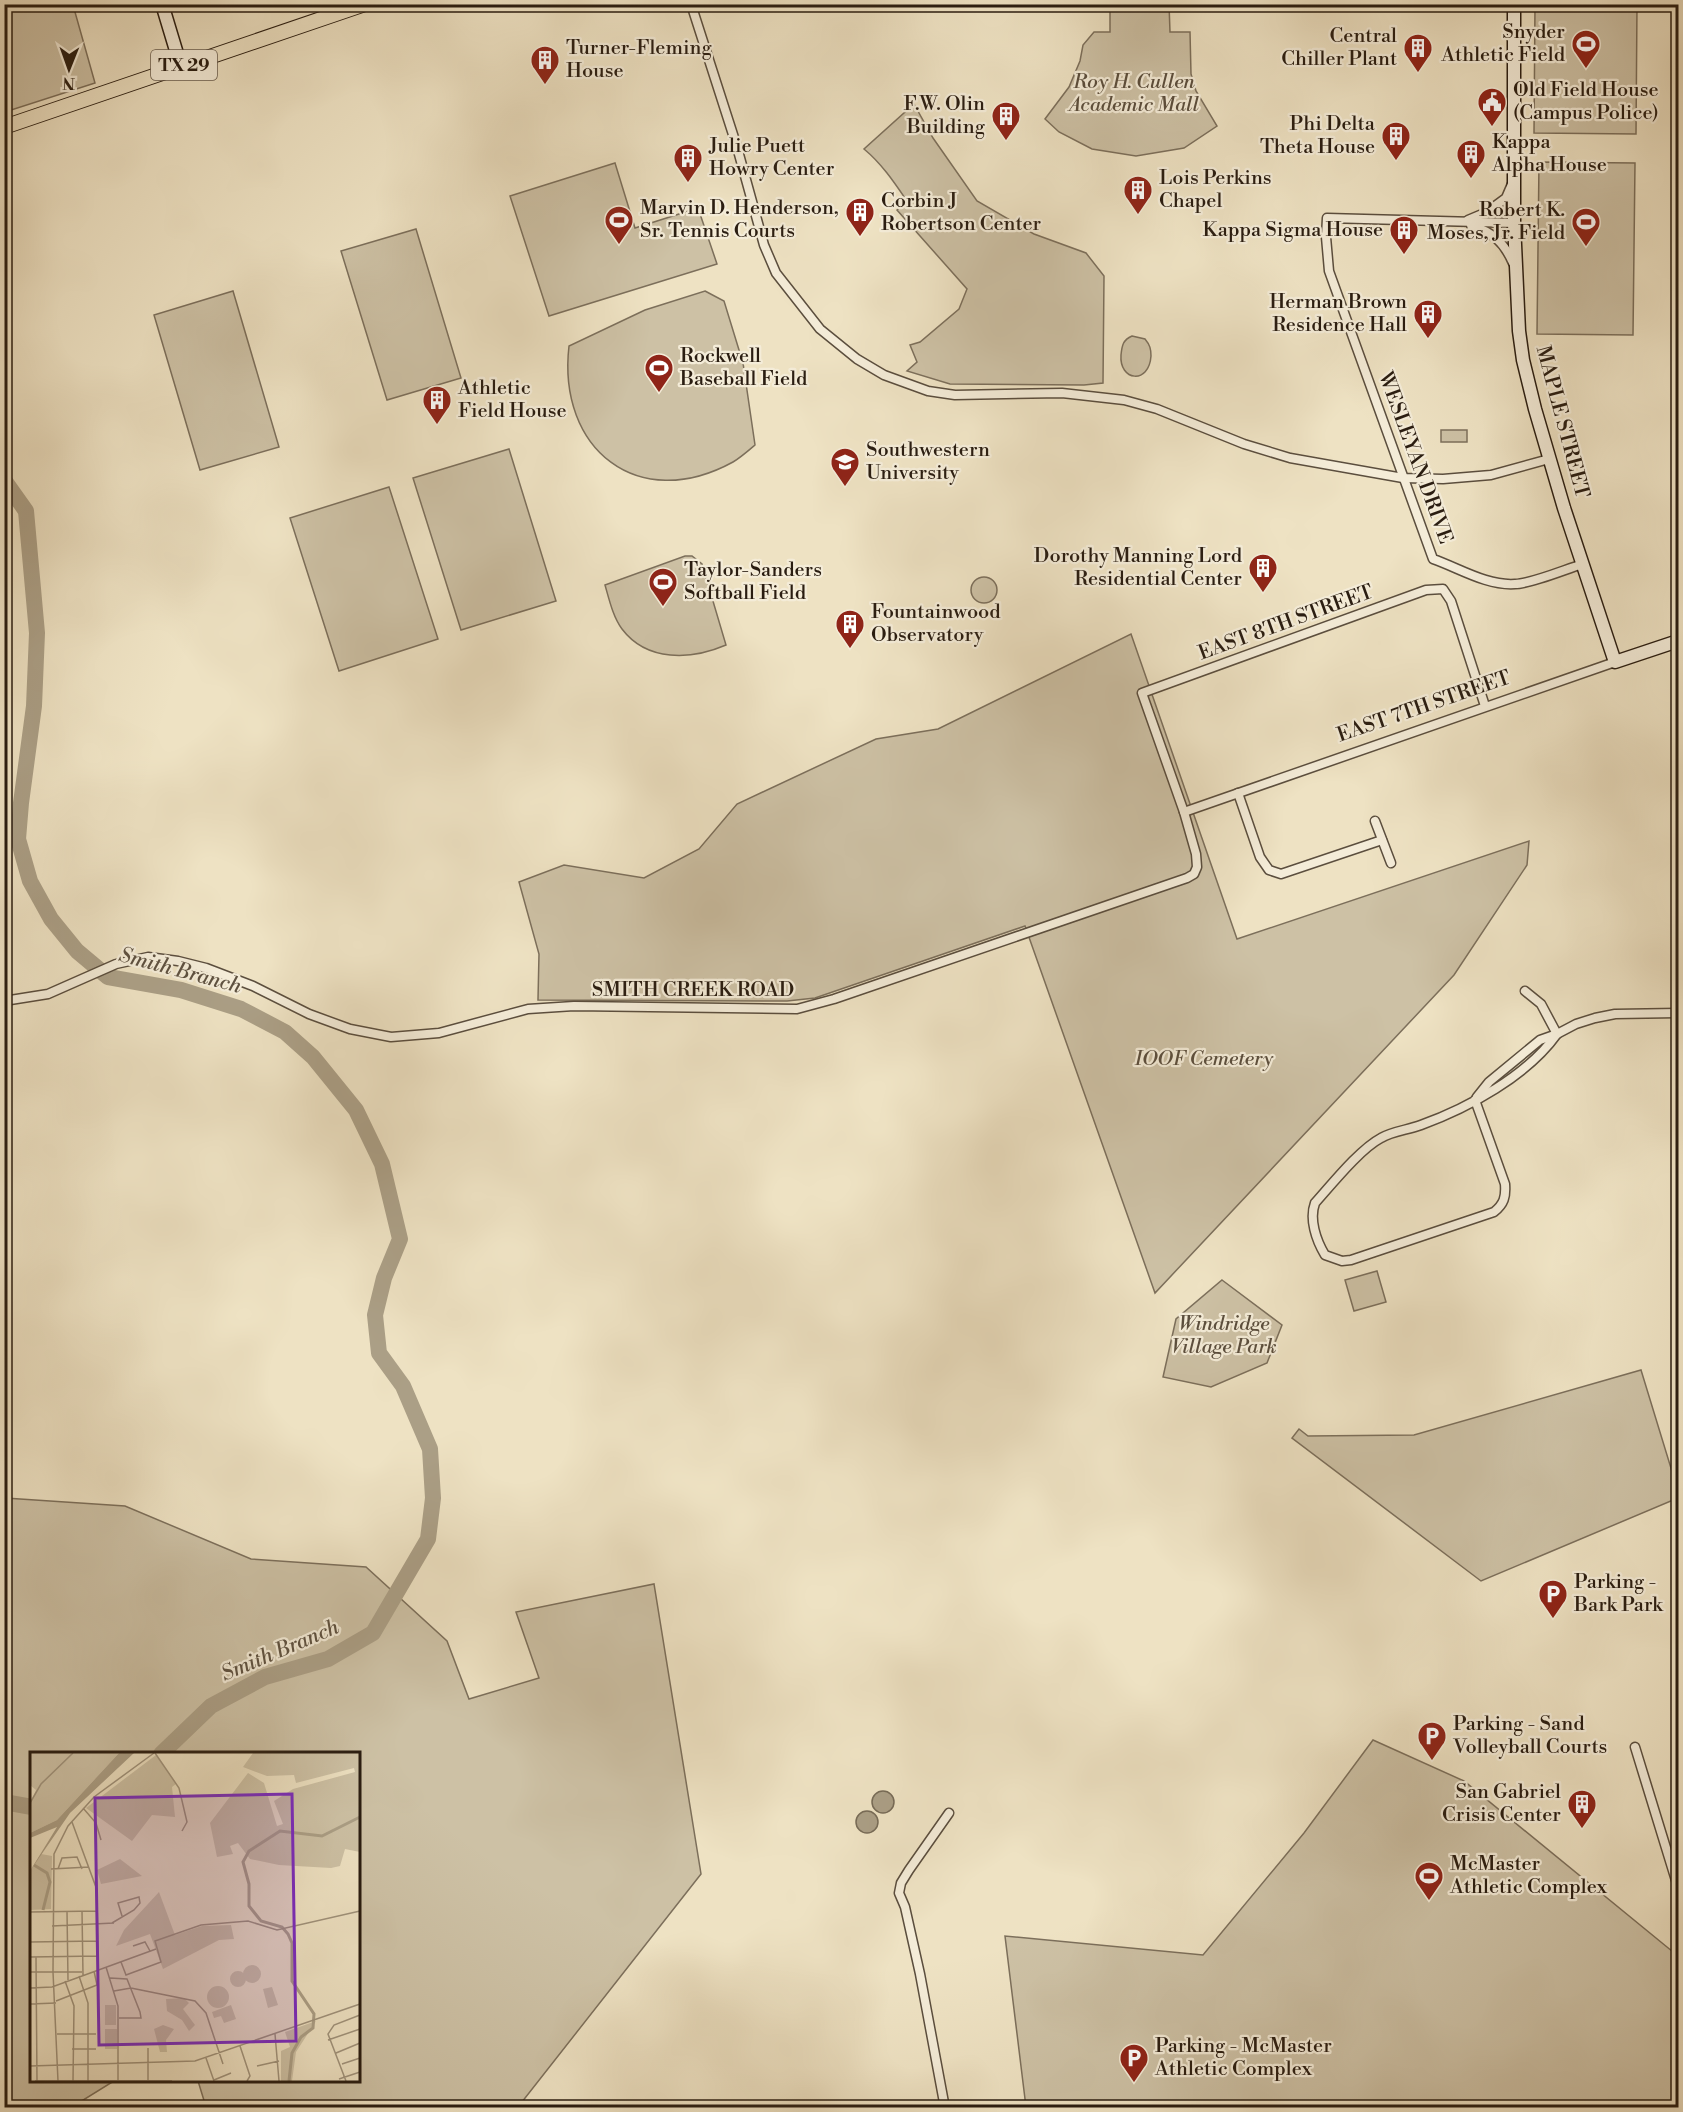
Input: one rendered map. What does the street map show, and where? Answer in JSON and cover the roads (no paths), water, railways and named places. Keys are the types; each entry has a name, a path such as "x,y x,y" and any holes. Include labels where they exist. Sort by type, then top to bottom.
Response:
{"main road":[{"name":"TX 29","path":"4,127 364,4"}],"street":[{"path":"162,4 181,67"},
{"path":"691,4 737,147 764,245 776,273 801,308 820,328 857,359 884,375 928,391 954,395 1062,393 1124,400 1157,409 1244,444 1290,458 1403,478 1443,479 1491,475 1549,459"},
{"name":"MAPLE STREET","path":"1514,4 1514,223 1519,331 1523,360 1549,459 1616,662"},
{"path":"1462,222 1487,212 1506,198 1514,180"},
{"name":"WESLEYAN DRIVE","path":"1462,222 1327,218 1329,271 1434,559 1487,580 1517,585 1583,564"},
{"path":"1462,222 1514,223"},
{"path":"1462,222 1485,230 1503,243 1516,268"},
{"name":"EAST 8TH STREET","path":"1142,693 1426,590 1443,589 1451,601 1485,706"},
{"name":"EAST 7TH STREET","path":"1184,812 1678,641"},
{"name":"SMITH CREEK ROAD","path":"4,1001 48,994 116,964 148,957 206,968 253,986 309,1014 350,1029 391,1037 439,1033 528,1009 574,1006 797,1009 834,999 1194,874 1197,861 1184,812 1142,693"},
{"path":"1238,793 1260,857 1269,870 1281,874 1382,840"},
{"path":"1375,821 1391,863"},
{"path":"1526,991 1540,1004 1557,1034"},
{"path":"1475,1100 1505,1184 1506,1196 1502,1206 1494,1212 1351,1260 1342,1261 1325,1255 1313,1222 1312,1211 1315,1203 1369,1146 1380,1138 1420,1126 1475,1100 1489,1082 1540,1040 1586,1021 1615,1014 1678,1013"},
{"path":"1635,1747 1678,1887"},
{"path":"945,2108 920,1974 905,1907 899,1893 909,1870 949,1813"}],"waterway":[{"name":"Smith Branch","path":"4,480 26,511 37,633 34,706 18,839 30,881 51,919 77,951 108,977 181,990 241,1009 285,1032 313,1057 356,1110 382,1164 400,1239 384,1278 375,1315 379,1353 403,1386 430,1449 433,1498 428,1539 373,1633 328,1659 265,1677 211,1706 163,1752"},
{"name":"Smith Branch","path":"4,1802 30,1807"}],"place":[{"name":"Snyder Athletic Field","path":"1586,70"},
{"name":"Central Chiller Plant","path":"1418,74"},
{"name":"Turner-Fleming House","path":"545,86"},
{"name":"Old Field House (Campus Police)","path":"1492,128"},
{"name":"F.W. Olin Building","path":"1006,142"},
{"name":"Phi Delta Theta House","path":"1396,162"},
{"name":"Kappa Alpha House","path":"1471,180"},
{"name":"Julie Puett Howry Center","path":"688,184"},
{"name":"Lois Perkins Chapel","path":"1138,216"},
{"name":"Corbin J Robertson Center","path":"860,238"},
{"name":"Marvin D. Henderson, Sr. Tennis Courts","path":"619,246"},
{"name":"Robert K. Moses, Jr. Field","path":"1586,248"},
{"name":"Kappa Sigma House","path":"1404,256"},
{"name":"Herman Brown Residence Hall","path":"1428,340"},
{"name":"Rockwell Baseball Field","path":"659,394"},
{"name":"Athletic Field House","path":"437,426"},
{"name":"Southwestern University","path":"845,488"},
{"name":"Dorothy Manning Lord Residential Center","path":"1263,594"},
{"name":"Taylor-Sanders Softball Field","path":"663,608"},
{"name":"Fountainwood Observatory","path":"850,650"},
{"name":"Parking - Bark Park","path":"1553,1620"},
{"name":"Parking - Sand Volleyball Courts","path":"1432,1762"},
{"name":"San Gabriel Crisis Center","path":"1582,1830"},
{"name":"McMaster Athletic Complex","path":"1429,1902"},
{"name":"Parking - McMaster Athletic Complex","path":"1134,2084"}],"park label":[{"name":"Roy H. Cullen Academic Mall","path":"1134,94"},
{"name":"IOOF Cemetery","path":"1204,1059"},
{"name":"Windridge Village Park","path":"1224,1336"}]}
